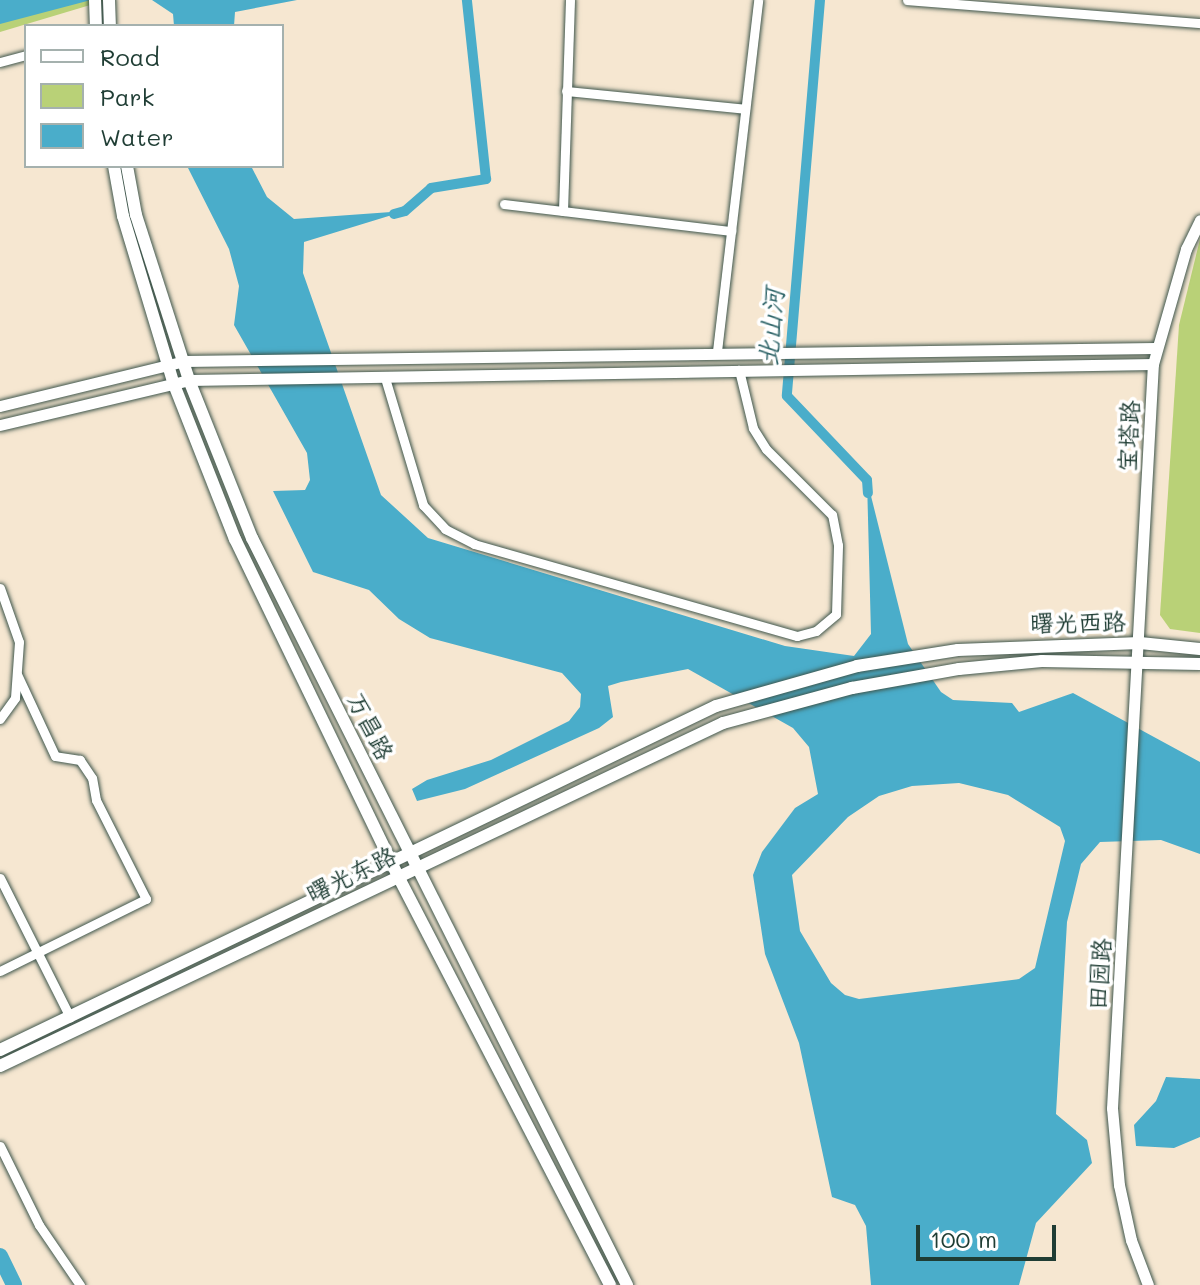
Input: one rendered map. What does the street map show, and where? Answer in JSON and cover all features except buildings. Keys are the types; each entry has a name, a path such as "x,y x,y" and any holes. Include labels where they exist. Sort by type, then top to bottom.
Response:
{"main road":[{"path":"95,0 96,23"},
{"path":"109,0 110,23"},
{"name":"万昌路","path":"114,168 123,216 173,382 235,539 398,876 610,1285"},
{"name":"万昌路","path":"127,168 136,215 189,380 252,538 627,1285"},
{"name":"曙光西路","path":"716,706 857,666 958,650 1140,643 1200,649"},
{"name":"曙光西路","path":"723,723 852,688 959,669 1042,661 1200,664"},
{"name":"曙光东路","path":"0,1050 716,706"},
{"name":"曙光东路","path":"0,1066 723,723"}],"street":[{"path":"563,211 570,0"},
{"path":"907,0 979,3 1200,23"},
{"path":"717,351 757,4"},
{"path":"0,62 24,56"},
{"path":"566,91 745,109"},
{"path":"504,204 731,231"},
{"name":"宝塔路","path":"1140,661 1155,348 1186,249 1200,220"},
{"path":"0,406 168,362 184,361 717,351 1155,348"},
{"path":"0,425 189,380 1153,364"},
{"path":"385,378 423,505 445,529 474,544 797,636 816,631 836,614 838,545 832,515 766,449 753,428 739,370"},
{"path":"0,588 19,642 15,698 0,719"},
{"name":"田园路","path":"1140,661 1113,1141 1131,1240 1148,1285"},
{"path":"0,971 146,899 96,800 92,778 80,760 55,756 17,674"},
{"path":"0,878 70,1017"},
{"path":"0,1146 39,1225 80,1285"}],"green space":[{"path":"0,0 107,0 24,24 0,32"},
{"path":"1200,239 1200,633 1170,629 1160,615 1179,325"}],"water":[{"path":"0,0 91,0 0,24"},
{"path":"152,0 297,0 235,12 234,24 174,24 173,14"},
{"path":"188,168 252,168 267,197 294,219 405,211 304,242 303,273 381,495 428,538 785,646 854,656 871,634 867,480 908,644 941,692 953,700 1012,703 1019,712 1073,693 1200,762 1200,854 1161,840 1100,842 1081,864 1067,922 1056,1114 1087,1140 1092,1163 1036,1223 1019,1285 871,1285 866,1226 855,1205 832,1197 799,1043 765,954 753,875 762,852 795,808 818,794 809,747 793,728 688,669 621,682 608,686 613,717 599,728 465,789 417,801 412,789 427,780 491,760 569,721 580,707 581,694 562,673 430,638 399,619 369,590 313,572 273,491 305,490 310,480 307,453 234,325 239,286 229,249","holes":["959,783 1008,795 1060,827 1065,841 1035,968 1019,979 859,999 845,995 831,983 800,931 792,875 848,817 879,796 912,786"]},
{"path":"1166,1077 1200,1079 1200,1137 1174,1148 1136,1146 1134,1125 1156,1101"}],"waterway":[{"path":"394,214 405,211 431,188 486,179 467,0"},
{"name":"北山河","path":"820,0 787,396 867,480 868,493"},
{"path":"0,1256 14,1285"}]}
